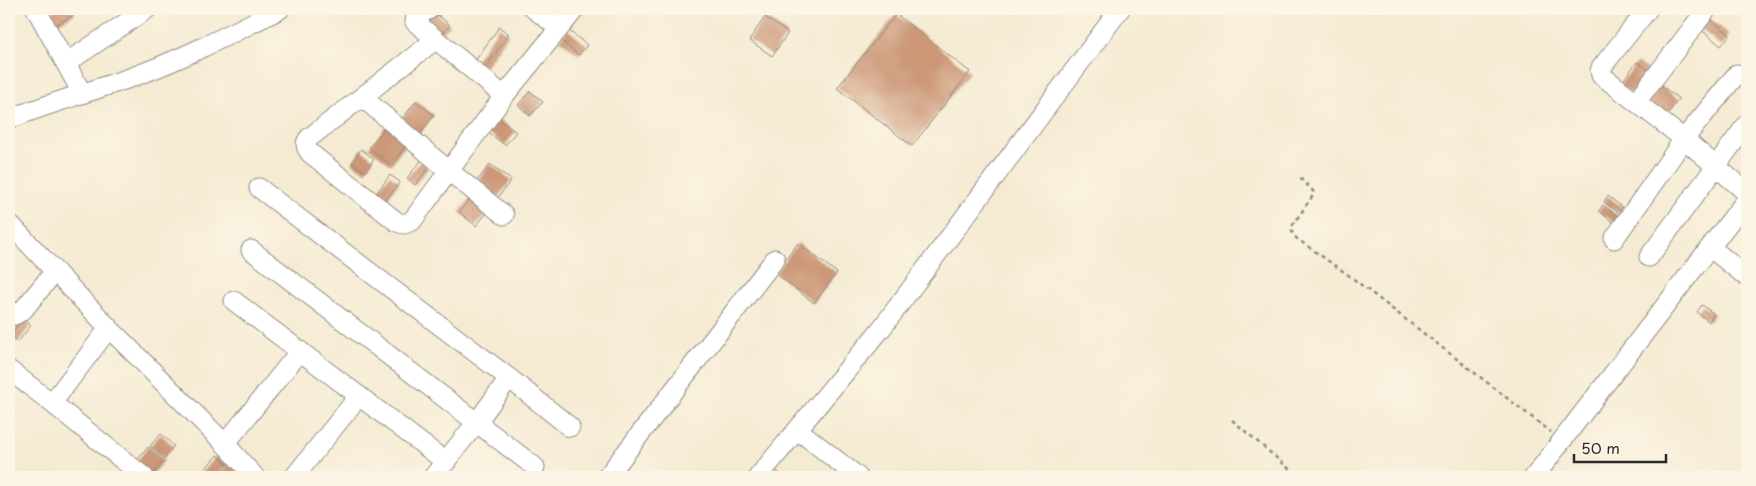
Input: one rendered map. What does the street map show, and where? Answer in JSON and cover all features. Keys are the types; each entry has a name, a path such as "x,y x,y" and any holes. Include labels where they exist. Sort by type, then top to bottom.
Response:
{"street":[{"path":"36,9 82,93"},
{"path":"66,63 147,9"},
{"path":"9,119 135,76 208,45 280,9"},
{"path":"430,9 416,16 414,20 416,24 504,96"},
{"path":"534,9 559,28"},
{"path":"435,40 309,138 306,145 310,153 382,211 397,222 404,224 412,221 504,96 575,9"},
{"path":"758,477 881,329 1120,9"},
{"path":"1648,9 1600,71 1601,75 1684,139 1747,193"},
{"path":"1636,102 1707,9"},
{"path":"1614,239 1684,139 1737,74"},
{"path":"362,97 504,215"},
{"path":"1649,257 1747,124"},
{"path":"259,188 509,378 570,427"},
{"path":"1534,477 1747,199"},
{"path":"9,224 255,477"},
{"path":"1711,248 1747,278"},
{"path":"251,250 535,467"},
{"path":"607,477 775,260"},
{"path":"9,313 15,315 23,310 55,271"},
{"path":"234,301 446,462"},
{"path":"52,403 109,328"},
{"path":"225,444 300,351"},
{"path":"9,370 144,477"},
{"path":"433,477 509,378"},
{"path":"294,477 359,396"},
{"path":"798,430 858,477"}],"path":[{"path":"1300,178 1314,191 1314,194 1294,222 1292,232 1296,238 1351,278 1562,441"},
{"path":"1232,420 1299,477"}],"building":[{"path":"57,9 72,9 75,14 54,26 47,15"},
{"path":"433,11 450,25 441,36 424,21"},
{"path":"896,14 970,72 912,146 837,88"},
{"path":"1707,16 1730,35 1721,46 1698,27"},
{"path":"765,17 788,33 772,56 749,40"},
{"path":"499,27 509,34 485,68 475,61"},
{"path":"568,30 587,45 579,55 560,40"},
{"path":"1637,62 1653,73 1635,96 1620,85"},
{"path":"1656,82 1679,99 1665,117 1642,100"},
{"path":"530,91 543,102 530,116 518,105"},
{"path":"416,101 434,115 418,137 399,123"},
{"path":"495,116 516,132 505,145 484,129"},
{"path":"388,123 410,140 391,165 369,148"},
{"path":"361,149 374,159 365,172 352,163"},
{"path":"425,156 433,163 415,185 407,178"},
{"path":"490,164 511,180 496,200 475,184"},
{"path":"390,175 400,182 382,205 373,198"},
{"path":"473,195 490,209 476,226 459,212"},
{"path":"1608,196 1627,211 1623,216 1604,202"},
{"path":"1603,205 1622,219 1617,225 1599,211"},
{"path":"798,243 837,273 814,303 775,273"},
{"path":"1702,305 1714,314 1709,322 1697,312"},
{"path":"23,319 31,325 18,342 10,335"},
{"path":"161,434 174,446 164,458 150,446"},
{"path":"148,447 164,461 152,475 136,462"},
{"path":"217,455 228,464 216,477 204,477 201,474"},
{"path":"231,463 242,473 238,477 219,477"},
{"path":"774,469 781,475 778,477 767,477"}]}
